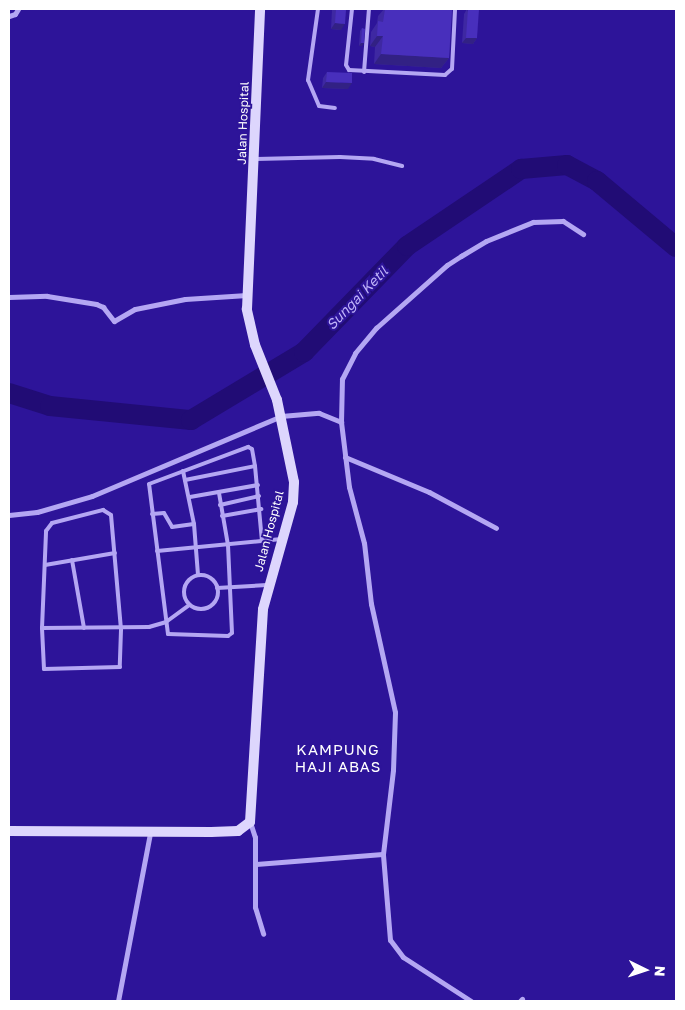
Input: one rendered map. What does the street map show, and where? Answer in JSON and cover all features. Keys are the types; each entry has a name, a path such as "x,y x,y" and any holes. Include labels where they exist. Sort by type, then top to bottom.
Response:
{"main road":[{"name":"Jalan Hospital","path":"250,822 262,617 267,585 293,502 294,482 277,400 255,345 247,296 260,9"},
{"path":"9,831 150,833 231,831 245,828 250,822"}],"street":[{"path":"9,16 15,14 18,9"},
{"path":"471,1001 403,957 393,946 388,929 383,854 393,770 394,712 345,457 341,422 342,379 354,353 376,328 447,265 486,241 532,222 563,221 583,234"},
{"path":"9,297 47,296 96,304 103,307 114,320 118,320 135,309 185,299 247,296"},
{"path":"9,515 36,512 92,496 281,416 320,413 341,422"},
{"path":"345,457 429,492 496,528"},
{"path":"250,822 256,838 255,907 263,934"},
{"path":"118,1001 150,833"},
{"path":"256,864 383,854"}],"lane":[{"path":"318,9 308,80 319,106 334,108"},
{"path":"352,9 346,65 349,70 364,72 449,73 455,9"},
{"path":"364,72 369,9"},
{"path":"254,159 340,157 374,159 402,166"},
{"path":"218,493 228,545 234,628 228,636 172,636 167,632 149,484 248,447 252,449 260,496 262,541"},
{"path":"186,480 255,466"},
{"path":"182,471 190,497 198,575"},
{"path":"190,497 258,485"},
{"path":"220,505 260,496"},
{"path":"222,516 261,509"},
{"path":"103,510 111,515 115,553 121,630 119,669 50,670 42,667 44,565 48,526 103,510"},
{"path":"152,514 164,513 172,527 194,524"},
{"path":"156,551 282,539"},
{"path":"44,565 115,553"},
{"path":"72,560 84,628"},
{"path":"198,575 210,578 217,588 217,596 209,607 195,608 189,605 184,591 191,578 198,575"},
{"path":"217,588 267,585"},
{"path":"42,628 121,630 166,622 189,605"}],"building":[{"path":"336,9 346,9 345,24 335,23"},
{"path":"385,9 452,9 449,58 381,54 383,36 377,36 378,21 383,22"},
{"path":"468,9 479,9 477,38 466,38"},
{"path":"362,28 365,29 364,43 361,43"},
{"path":"327,72 352,73 352,83 326,82"}],"waterway":[{"name":"Sungai Ketil","path":"9,393 50,406 191,420 304,352 407,246 521,169 567,165 597,181 676,247"}],"district":[{"name":"KAMPUNG HAJI ABAS","path":"338,758"}]}
